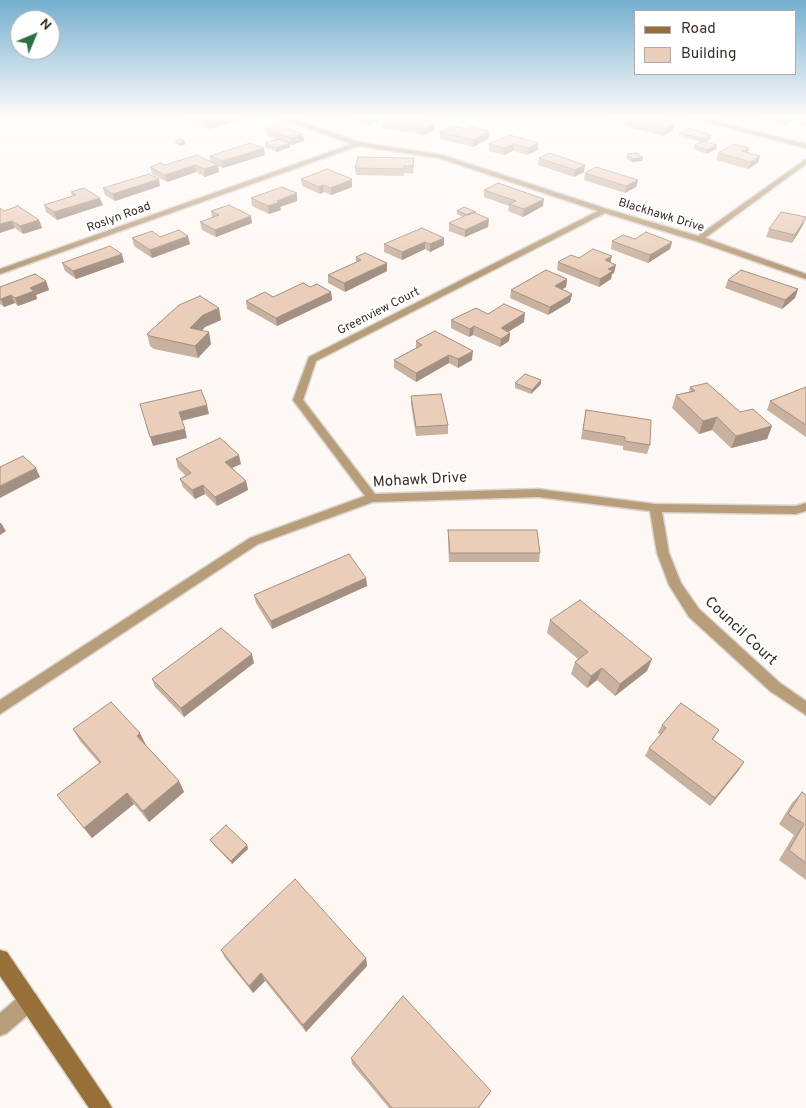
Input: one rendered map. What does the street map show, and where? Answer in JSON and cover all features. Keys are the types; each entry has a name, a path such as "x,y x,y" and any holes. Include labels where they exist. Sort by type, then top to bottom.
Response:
{"main road":[{"path":"0,959 101,1108"}],"street":[{"name":"Roslyn Road","path":"0,272 292,168"},
{"name":"Blackhawk Drive","path":"475,168 604,211 699,239 806,277"},
{"path":"699,239 797,168"},
{"name":"Greenview Court","path":"372,498 298,400 312,359 604,211"},
{"name":"Mohawk Drive","path":"0,708 254,542 372,498 538,493 655,508 796,510 806,507"},
{"name":"Council Court","path":"655,508 663,553 674,585 694,613 775,687 806,709"},
{"path":"0,1026 28,1001"}],"building":[{"path":"151,168 187,168 165,175"},
{"path":"355,168 404,168 404,169"},
{"path":"598,168 638,180 626,186 585,173"},
{"path":"327,169 352,179 331,188 323,185 319,187 301,179"},
{"path":"149,174 159,179 113,194 103,188"},
{"path":"498,183 544,199 524,209 509,204 516,201 484,190"},
{"path":"282,187 297,193 268,206 251,198"},
{"path":"84,188 100,198 54,212 44,205 76,195 71,192"},
{"path":"229,205 251,216 215,230 200,222 219,215 211,211"},
{"path":"18,206 39,220 20,226 12,221 0,224 0,208 4,211"},
{"path":"464,207 476,212 468,215 457,211"},
{"path":"473,212 489,219 465,230 449,223"},
{"path":"781,212 806,217 795,235 769,229"},
{"path":"422,228 444,238 430,244 425,242 402,252 384,244"},
{"path":"179,230 188,236 150,250 132,238 152,231 160,237"},
{"path":"646,232 672,242 650,255 612,241 623,235 635,239"},
{"path":"110,246 122,254 73,271 62,263"},
{"path":"593,249 612,256 605,260 616,265 608,269 613,271 600,279 558,262 571,255 579,258"},
{"path":"365,253 387,263 344,283 328,275 361,260 356,257"},
{"path":"546,270 567,279 555,286 572,294 550,307 511,290"},
{"path":"741,270 798,289 785,300 728,280"},
{"path":"35,274 46,281 30,288 34,291 15,298 11,295 0,299 0,287"},
{"path":"303,283 310,287 317,284 331,292 276,318 246,301 265,292 273,297"},
{"path":"200,296 219,308 203,315 190,328 209,332 195,346 147,334 179,305"},
{"path":"504,304 525,313 501,328 510,333 501,339 474,326 470,329 451,320 476,308 488,314"},
{"path":"435,331 473,351 458,359 449,355 416,373 394,360 422,345 416,341"},
{"path":"525,374 541,380 532,390 515,383"},
{"path":"707,383 740,412 753,409 772,426 736,436 717,417 703,421 676,395 695,391 690,387"},
{"path":"806,387 806,425 770,401"},
{"path":"201,390 207,405 179,412 185,429 150,437 140,404"},
{"path":"441,394 448,425 416,427 411,396"},
{"path":"586,410 651,420 650,445 625,441 625,437 583,430"},
{"path":"220,438 239,455 225,462 246,481 215,497 203,485 192,490 180,479 191,473 176,459"},
{"path":"23,456 36,468 0,486 0,467"},
{"path":"448,530 537,530 540,553 450,553"},
{"path":"349,554 366,578 271,621 254,595"},
{"path":"580,600 652,659 620,684 602,668 591,676 575,662 588,652 550,620"},
{"path":"221,628 252,654 181,708 152,679"},
{"path":"111,702 140,733 137,736 179,781 143,811 127,793 84,828 57,795 101,762 73,729"},
{"path":"681,703 719,730 712,739 744,762 715,798 649,748 666,728 662,725"},
{"path":"802,792 806,795 806,863 789,850 804,824 788,814"},
{"path":"226,825 247,845 231,861 210,840"},
{"path":"295,879 366,958 303,1025 261,973 249,986 221,950"},
{"path":"403,996 491,1091 478,1108 392,1108 351,1058"}]}
